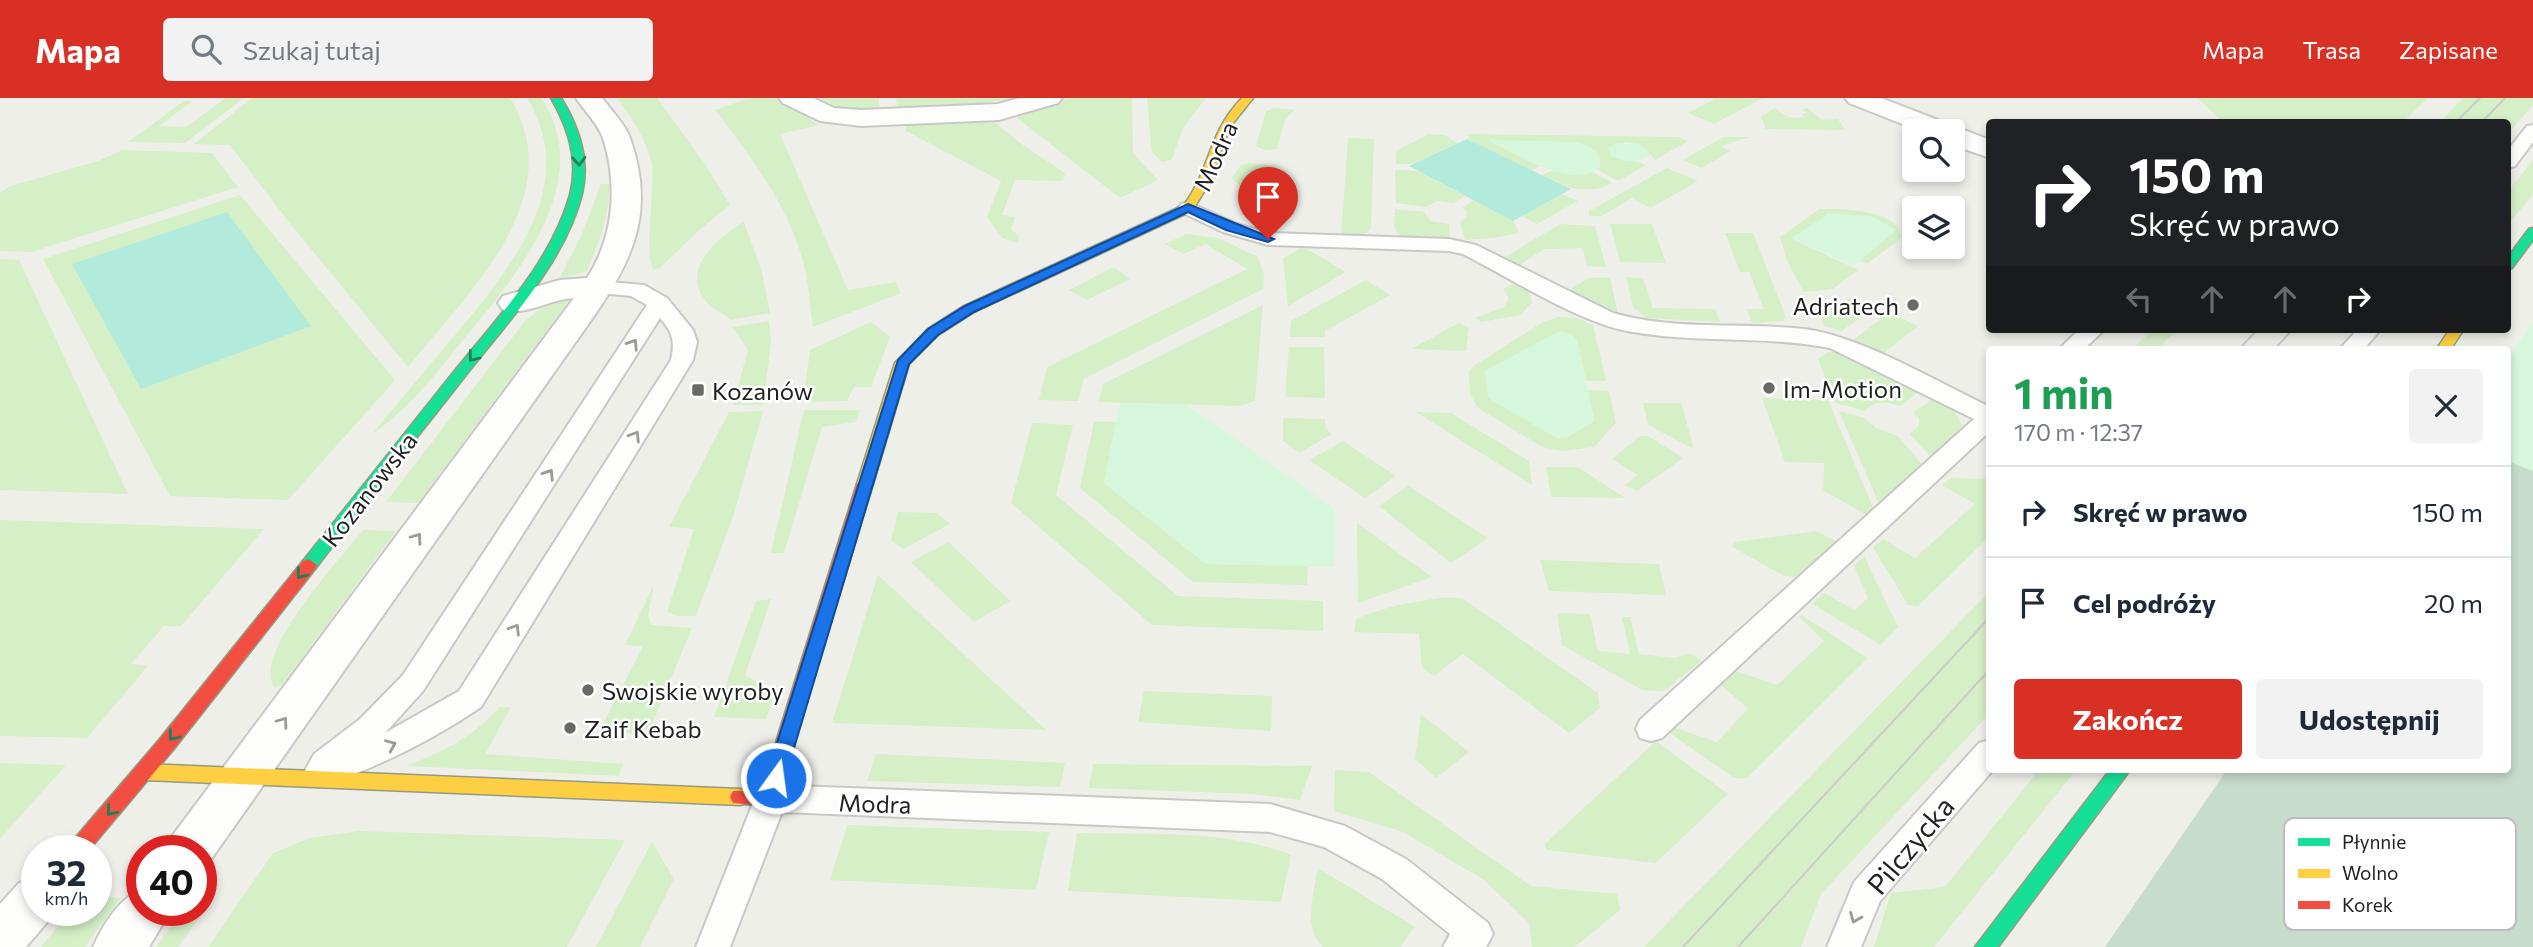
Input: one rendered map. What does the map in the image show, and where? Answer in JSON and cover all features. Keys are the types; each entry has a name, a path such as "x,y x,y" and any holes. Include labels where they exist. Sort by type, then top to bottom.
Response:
{"street":[{"name":"Kozanowska","path":"90,835 145,772 514,303 560,237 576,195 580,171 574,128 556,98"},
{"path":"201,835 597,288 616,252 628,193 616,135 589,98"},
{"path":"792,98 829,115 861,118 999,112 1049,98"},
{"name":"Modra","path":"771,798 786,739 902,363 933,332 970,309 1188,208 1202,191 1219,137 1231,116 1248,98"},
{"path":"1858,98 1912,119"},
{"path":"1965,140 1986,147"},
{"path":"2511,261 2533,232"},
{"path":"514,303 536,294 560,289 597,288"},
{"path":"145,772 771,798"},
{"path":"1985,947 2119,773"},
{"path":"0,940 21,916"},
{"path":"119,947 134,926"}],"lane":[{"path":"2511,158 2533,130"},
{"path":"1188,208 1230,228 1268,239 1449,245 1469,248 1605,318 1634,326 1662,330 1804,336 1836,342 1986,415"},
{"path":"304,779 419,732 470,699 682,360 686,342 682,330 659,303 636,290 597,288"},
{"path":"304,779 371,728 413,683 659,303"},
{"path":"2074,346 2089,333"},
{"path":"2354,346 2366,333"},
{"path":"1651,729 1986,421"},
{"name":"Pilczycka","path":"1844,947 1866,892 1986,757"},
{"path":"713,947 771,798"},
{"name":"Modra","path":"771,798 1270,818 1333,836 1394,869 1468,941"}],"green space":[{"path":"226,98 244,98 185,143 128,142 184,101 193,101 159,126 186,127"},
{"path":"252,98 510,98 526,135 528,172 520,208 504,243 482,276 408,367 288,221 230,145 194,144"},
{"path":"527,98 541,98 556,130 560,162 555,194 543,226 506,287 443,365 398,414 372,434 473,314 514,257 531,227 542,196 546,164 542,131"},
{"path":"617,98 657,98 705,164 730,205 660,268 654,270 649,250 651,161 637,127"},
{"path":"750,98 774,98 820,125 780,134 848,290 896,282 901,293 813,327 805,269 791,226 756,165 715,110"},
{"path":"818,98 879,98 879,110 845,110"},
{"path":"896,98 1020,98 957,106 897,108"},
{"path":"1069,98 1132,98 1133,153 1158,180 1120,198 1017,118"},
{"path":"1147,98 1206,98 1183,128 1172,159 1162,162 1152,152"},
{"path":"1717,98 1763,98 1714,124 1688,113"},
{"path":"2198,98 2428,98 2406,119 2220,119"},
{"path":"2463,98 2533,98 2533,105 2511,131 2511,119 2443,119"},
{"path":"1274,108 1295,110 1285,119 1277,149 1264,150 1256,146 1266,111"},
{"path":"1775,108 1788,117 1796,118 1805,117 1802,114 1807,113 1802,109 1808,108 1822,120 1838,119 1845,130 1766,129 1761,117"},
{"path":"993,121 1065,173 1063,181 1015,180 1002,215 1015,217 1011,230 1020,236 1017,243 1002,238 987,217 1001,181 906,131 906,124"},
{"path":"1429,134 1444,135 1458,143 1413,164 1396,164 1396,151"},
{"path":"1468,134 1679,137 1688,141 1655,160 1640,144 1624,142 1610,155 1646,165 1618,181 1597,169 1600,166 1599,157 1590,147 1535,164 1540,166 1532,170 1469,140"},
{"path":"1723,137 1749,137 1721,146 1730,151 1702,168 1683,160"},
{"path":"1348,138 1374,139 1371,228 1361,235 1341,236"},
{"path":"1467,139 1571,189 1513,221 1409,166"},
{"path":"1488,140 1578,142 1596,151 1601,163 1592,172 1564,174 1529,161"},
{"path":"1616,143 1640,144 1649,152 1649,156 1630,162 1619,160 1610,155 1608,148"},
{"path":"122,150 212,153 238,187 31,252 0,251 0,193 10,186 98,161"},
{"path":"2533,160 2533,194 2511,221 2511,187"},
{"path":"1249,163 1276,166 1275,189 1243,188 1231,178 1241,165"},
{"path":"1667,168 1698,181 1651,208 1631,198 1602,216 1589,216 1589,211"},
{"path":"1395,170 1418,171 1465,196 1453,203 1437,201 1426,207 1396,203"},
{"path":"1551,171 1578,174 1592,172 1613,183 1593,189 1577,189 1542,175"},
{"path":"601,184 609,184 608,207 587,271 559,279 582,234"},
{"path":"1562,194 1578,201 1537,224 1522,216"},
{"path":"240,195 395,380 288,500 170,496 43,259"},
{"path":"1474,200 1513,221 1519,233 1465,240 1460,222 1466,218 1467,212 1463,207"},
{"path":"1395,209 1424,212 1430,221 1449,224 1450,240 1413,239 1400,235 1395,226"},
{"path":"1819,209 1854,210 1880,216 1898,228 1902,238 1868,263 1859,261 1896,230 1829,213 1793,239 1858,270 1833,289 1804,292 1787,261 1780,237"},
{"path":"227,212 311,326 141,389 72,264"},
{"path":"1829,213 1871,216 1896,230 1853,266 1792,238"},
{"path":"744,222 762,272 770,313 731,320 705,300 698,288 697,276 700,265 714,245"},
{"path":"1560,224 1595,226 1606,267 1587,266 1583,248 1544,249 1520,265 1505,257"},
{"path":"1610,224 1652,224 1666,263 1620,262"},
{"path":"1725,233 1753,233 1786,317 1783,321 1752,323 1747,309 1764,309 1749,272 1740,272"},
{"path":"1186,234 1218,238 1258,257 1264,275 1263,289 1084,379 1078,401 1039,400 1047,367 1247,269 1206,244 1183,254 1165,244"},
{"path":"1301,248 1346,272 1288,306 1283,258"},
{"path":"0,259 19,260 128,494 0,490"},
{"path":"1114,267 1130,279 1087,300 1069,290"},
{"path":"1626,277 1643,278 1653,308 1715,309 1720,322 1647,318 1633,307"},
{"path":"1589,278 1610,278 1619,318 1566,292"},
{"path":"1366,280 1390,295 1325,331 1325,337 1290,337 1291,321"},
{"path":"1520,281 1527,286 1532,302 1521,315 1481,322 1475,318 1504,307 1509,298 1503,289"},
{"path":"562,299 569,300 418,503 386,502 525,321 540,309"},
{"path":"1846,299 1861,302 1871,311 1841,331 1824,326 1820,317"},
{"path":"1263,305 1255,401 1240,406 1099,402 1103,384"},
{"path":"1889,313 1918,326 1882,354 1853,340"},
{"path":"1559,317 1577,318 1593,325 1606,381 1586,381 1577,339 1488,396 1557,438 1568,437 1594,421 1588,390 1609,391 1616,423 1594,447 1562,451 1542,447 1478,408 1470,394 1469,371 1472,367 1543,322"},
{"path":"769,321 771,343 763,405 733,405 748,350 732,327"},
{"path":"2533,321 2533,471 2511,462 2511,354"},
{"path":"871,322 890,337 871,387 854,387 847,401 803,402 810,350"},
{"path":"1459,323 1469,328 1466,351 1411,349"},
{"path":"1559,331 1577,339 1594,421 1568,437 1556,438 1493,401 1488,396 1485,371"},
{"path":"2150,333 2174,333 2160,346 2135,346"},
{"path":"1289,347 1324,347 1325,398 1285,397"},
{"path":"1828,352 1841,352 1923,389 1900,406 1881,403 1865,411 1836,403 1818,359"},
{"path":"1936,397 1953,409 1962,425 1956,437 1932,458 1910,434 1919,426 1919,419 1913,412"},
{"path":"1762,398 1828,400 1874,510 1868,516 1823,490 1824,463 1785,462"},
{"path":"1120,403 1187,405 1335,509 1334,567 1206,564 1104,483"},
{"path":"1643,403 1681,403 1694,449 1648,425"},
{"path":"804,410 860,410 856,422 822,427 784,553 771,553"},
{"path":"763,411 734,514 696,616 678,616 667,612 694,529 669,527 729,412"},
{"path":"1839,411 1865,418 1876,428 1898,436 1923,466 1880,506"},
{"path":"1416,412 1451,413 1529,461 1532,485"},
{"path":"1283,418 1325,419 1325,428 1332,434 1300,453 1283,441"},
{"path":"1094,422 1116,422 1104,483 1206,564 1308,566 1307,585 1193,582 1080,488"},
{"path":"1032,423 1073,425 1056,495 1178,596 1323,601 1323,631 1152,625 1011,503"},
{"path":"1640,436 1648,436 1683,458 1637,491 1625,485 1638,475 1612,459"},
{"path":"1343,441 1396,476 1365,498 1309,460"},
{"path":"2511,462 2533,471 2533,947 2105,947 2225,773 2511,773"},
{"path":"1546,467 1578,467 1625,498 1551,497"},
{"path":"1951,478 1986,479 1986,540 1918,606 1908,605 1873,547 1883,539 1915,558 1975,504 1942,485"},
{"path":"1408,486 1488,538 1451,563 1379,506"},
{"path":"898,512 937,513 950,524 903,549 891,540"},
{"path":"0,520 264,529 181,626 164,626 131,664 148,666 87,738 0,736"},
{"path":"1357,523 1432,577 1358,603"},
{"path":"363,530 396,531 282,685 274,687 271,672 276,652 287,630 319,583"},
{"path":"1817,531 1837,542 1796,577 1784,576 1731,546 1736,542"},
{"path":"949,542 1010,601 974,622 911,562"},
{"path":"1864,556 1898,627 1881,645 1812,604 1824,593 1854,610 1868,598 1854,566"},
{"path":"1540,560 1659,564 1666,595 1549,591"},
{"path":"878,575 1046,730 832,723"},
{"path":"654,584 648,616 652,625 692,628 648,734 599,732 643,646 625,645"},
{"path":"1986,595 1986,717 1821,894 1801,947 1644,947"},
{"path":"1441,598 1462,598 1598,693 1600,708 1569,733 1463,654 1434,676 1422,667 1419,634 1354,632 1356,619 1376,611"},
{"path":"771,599 745,675 775,692 766,719 714,717 756,601"},
{"path":"1557,613 1590,614 1598,651 1630,654 1622,617 1630,617 1639,654 1675,658 1690,653 1701,661 1664,691 1642,690 1562,645"},
{"path":"1801,615 1868,658 1747,778 1734,778 1667,731 1672,727 1717,742 1748,708 1719,684 1736,671 1777,685 1824,641 1799,617"},
{"path":"1144,691 1272,696 1271,731 1138,722"},
{"path":"500,707 511,707 485,754 623,764 619,776 407,766 457,742 479,727"},
{"path":"1421,714 1469,752 1436,778 1415,759"},
{"path":"1656,741 1728,794 1656,863 1546,850 1545,844"},
{"path":"876,754 1065,763 1060,787 867,781"},
{"path":"0,763 66,765 0,839"},
{"path":"1093,764 1312,766 1300,800 1253,794 1089,788"},
{"path":"1335,770 1369,772 1531,886 1617,894 1620,910 1575,947 1532,947 1529,923 1484,880 1403,832 1334,811"},
{"path":"2037,773 2074,773 1934,947 1874,947 1891,893 1945,887"},
{"path":"847,825 1049,832 1036,890 830,880"},
{"path":"358,831 625,840 567,947 208,947 273,853 310,838"},
{"path":"1077,833 1213,837 1266,847 1291,855 1281,902 1068,891"},
{"path":"652,842 674,879 640,947 596,947"},
{"path":"1318,868 1415,927 1400,947 1323,947 1313,930 1311,920"},
{"path":"112,897 121,898 112,910"},
{"path":"58,926 100,926 85,947 41,947"},
{"path":"171,926 193,926 178,947 156,947"}],"tram line":[{"path":"2459,119 2480,98"},
{"path":"2485,119 2505,98"},
{"path":"2242,346 2254,333"},
{"path":"2278,346 2289,333"},
{"path":"1683,947 1986,621"},
{"path":"1738,947 1986,673"}],"traffic: fast":[{"path":"309,565 526,290 557,241 576,194 579,168 573,132 556,98"},
{"path":"2511,261 2533,232"},
{"path":"1985,947 2119,773"}],"traffic: slow":[{"path":"865,484 902,363 933,332 969,309 1188,208 1204,182 1224,127 1248,98"},
{"path":"2446,346 2454,333"},
{"path":"145,772 740,797"}],"traffic: jam":[{"path":"740,797 771,798 786,739 865,484"},
{"path":"90,835 166,745 309,565"}],"place":[{"name":"Adriatech","path":"1913,305"},
{"name":"Im-Motion","path":"1769,388"},
{"name":"Kozanów","path":"698,390"},
{"name":"Swojskie wyroby","path":"588,690"},
{"name":"Zaif Kebab","path":"570,728"}],"route":[{"path":"776,778 902,363 933,332 970,309 1188,208 1230,228 1268,239"}]}
